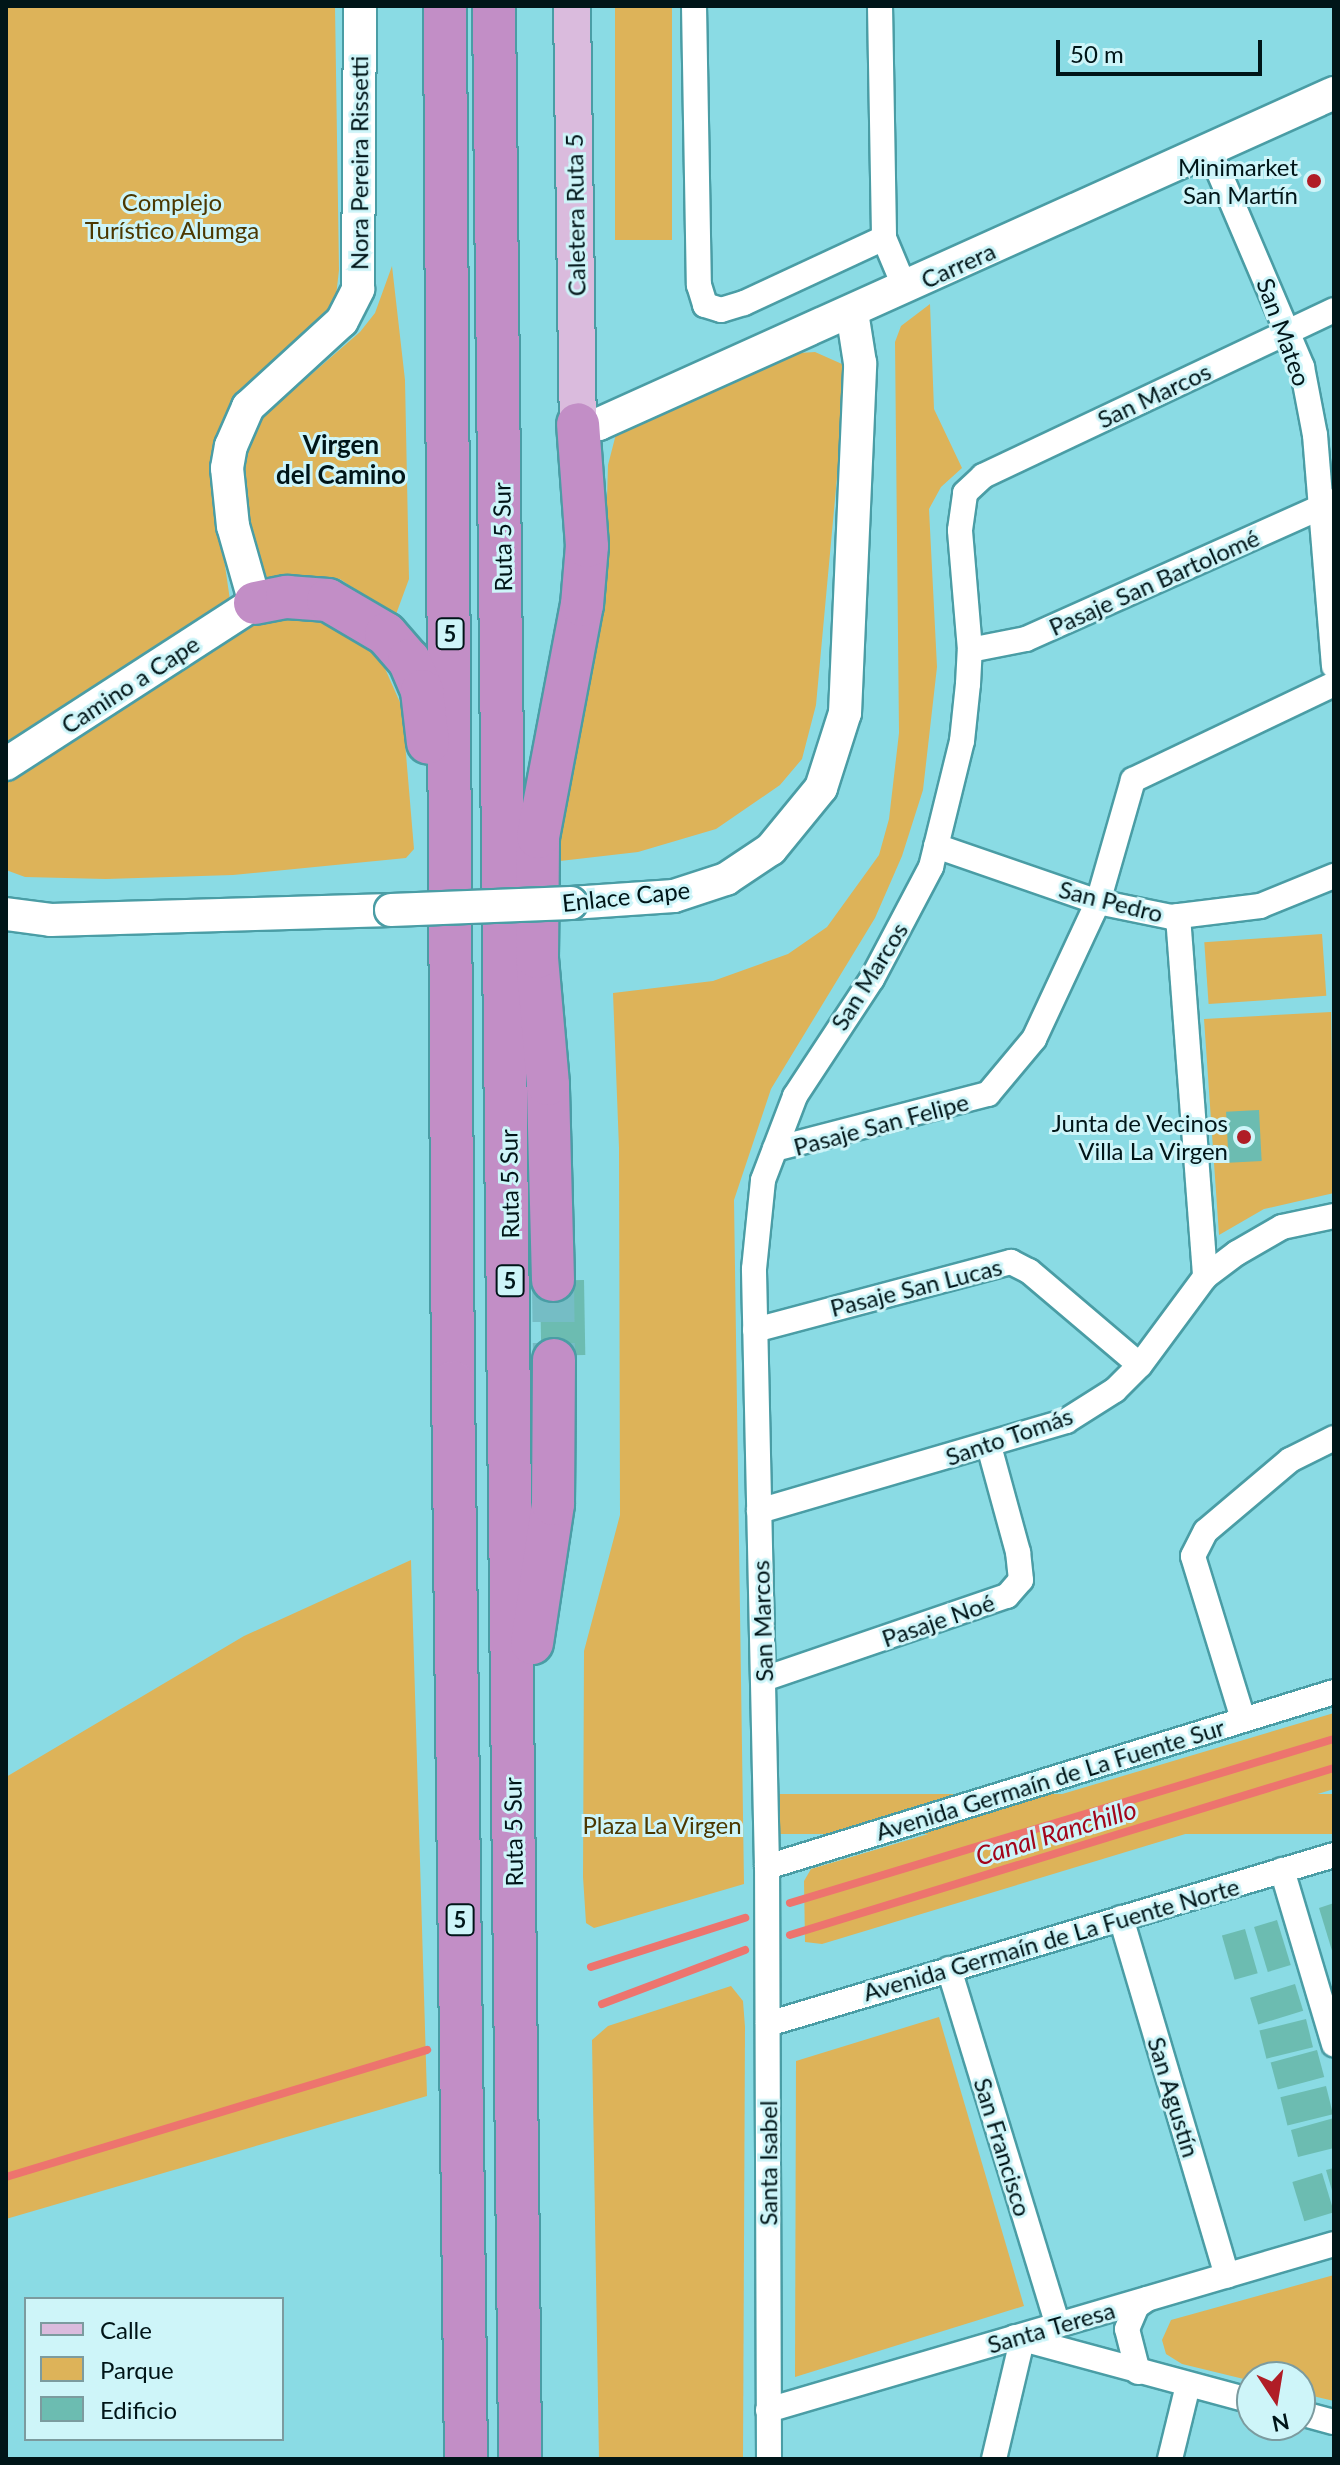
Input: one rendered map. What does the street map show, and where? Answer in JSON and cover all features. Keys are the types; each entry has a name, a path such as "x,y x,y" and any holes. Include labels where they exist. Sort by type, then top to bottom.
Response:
{"highway":[{"name":"5","path":"445,6 466,2459"},
{"name":"Ruta 5 Sur","path":"494,6 520,2459"},
{"path":"553,1280 536,891 543,790 582,605 587,546 578,424"},
{"path":"255,603 287,597 328,600 386,634 409,660 426,713 434,902 452,983"},
{"path":"512,1787 553,1504 554,1360"}],"main road":[{"name":"Caletera Ruta 5","path":"572,6 578,424"}],"street":[{"name":"Nora Pereira Rissetti","path":"255,603 233,526 229,457 248,407 342,321 358,289 360,6"},
{"path":"694,6 699,285 705,305 721,310 744,303 884,238"},
{"path":"880,6 884,238 905,288"},
{"name":"Carrera","path":"578,424 599,424 1334,93"},
{"name":"San Mateo","path":"1210,151 1289,331 1315,435 1328,504 1334,666"},
{"name":"San Marcos","path":"767,1867 755,1330 755,1236 763,1180 795,1096 921,889 936,846 962,741 970,650 960,530 965,493 973,483 1334,310"},
{"name":"Enlace Cape","path":"6,914 51,920 391,910 674,896 726,879 771,849 821,788 845,713 860,363 852,312"},
{"name":"Pasaje San Bartolomé","path":"970,650 1026,639 1328,504"},
{"name":"Camino a Cape","path":"6,764 255,603"},
{"name":"Pasaje San Felipe","path":"775,1149 988,1094 1034,1039 1098,902 1133,780 1334,684"},
{"name":"San Pedro","path":"936,846 1098,902 1178,916 1260,906 1334,876"},
{"path":"1178,916 1205,1277"},
{"name":"Santo Tomás","path":"759,1511 1066,1421 1115,1390 1140,1365 1205,1277 1282,1227 1334,1216"},
{"name":"Pasaje San Lucas","path":"755,1330 1011,1262 1029,1271 1140,1365"},
{"path":"1243,1719 1193,1556 1206,1531 1290,1460 1334,1438"},
{"name":"Pasaje Noé","path":"764,1679 1007,1596 1021,1580 1018,1552 989,1446"},
{"name":"Avenida Germaín de La Fuente Sur","path":"767,1867 1334,1692"},
{"name":"Avenida Germaín de La Fuente Norte","path":"768,2024 1334,1855"},
{"name":"Santa Isabel","path":"767,1867 769,2459"},
{"path":"1282,1870 1334,2044"},
{"name":"San Agustín","path":"1121,1918 1227,2276"},
{"name":"San Francisco","path":"949,1969 1058,2325"},
{"name":"Santa Teresa","path":"768,2410 1019,2339 1334,2244"},
{"path":"1138,2372 1127,2329 1137,2306 1147,2299"},
{"path":"994,2459 1019,2339 1236,2397"},
{"path":"1170,2459 1188,2385"}],"green space":[{"name":"Complejo Turístico Alumga","path":"6,6 335,6 339,270 333,322 226,418 212,476 231,607 6,745"},
{"path":"615,6 672,6 672,240 615,240"},
{"path":"392,266 405,380 409,579 395,617 340,579 279,576 262,582 240,472 261,418 360,332 375,313"},
{"name":"Plaza La Virgen","path":"930,304 934,409 962,468 941,487 929,509 937,667 923,790 902,856 875,918 771,1089 734,1200 744,1884 594,1928 586,1923 583,1877 584,1651 620,1515 619,1148 613,993 713,981 788,954 827,927 879,855 889,819 899,733 895,342 901,326"},
{"path":"815,352 842,364 846,380 816,705 802,759 780,785 716,829 638,852 560,861 553,850 605,566 608,465 616,434 800,353"},
{"path":"313,615 347,629 383,664 402,707 414,849 406,858 233,875 106,879 25,877 6,870 6,781 261,619"},
{"path":"1322,934 1326,996 1209,1004 1204,942"},
{"path":"1331,1012 1334,1193 1264,1209 1219,1235 1204,1019"},
{"path":"411,1560 427,2096 6,2219 6,1777 244,1636"},
{"path":"1334,1713 1334,1789 822,1944 805,1942 804,1881 811,1869"},
{"path":"779,1794 1334,1794 1334,1834 779,1834"},
{"path":"731,1986 743,2001 745,2027 743,2459 599,2459 592,2040 608,2026"},
{"path":"939,2017 1024,2306 795,2377 796,2061"},
{"path":"1334,2275 1334,2401 1316,2397 1316,2361 1236,2361 1236,2377 1182,2364 1166,2354 1162,2340 1171,2320"}],"building":[{"name":"Junta de Vecinos Villa La Virgen","path":"1259,1110 1262,1161 1229,1163 1226,1112"},
{"path":"584,1280 585,1355 541,1356 540,1281"},
{"path":"1334,1903 1334,1954 1333,1954 1319,1908"},
{"path":"1277,1920 1291,1965 1268,1972 1254,1927"},
{"path":"1245,1929 1258,1973 1235,1980 1222,1936"},
{"path":"1295,1984 1303,2011 1258,2025 1250,1998"},
{"path":"1306,2019 1313,2047 1266,2059 1259,2031"},
{"path":"1317,2050 1324,2077 1278,2089 1271,2062"},
{"path":"1326,2086 1333,2114 1287,2126 1280,2097"},
{"path":"1334,2118 1334,2148 1298,2157 1291,2130"},
{"path":"1334,2168 1334,2194 1333,2194 1326,2170"},
{"path":"1322,2173 1334,2212 1304,2221 1292,2182"}],"waterway":[{"path":"790,1903 1334,1739"},
{"name":"Canal Ranchillo","path":"790,1935 1334,1768"},
{"path":"591,1967 745,1918"},
{"name":"Canal Ranchillo","path":"602,2004 745,1950"},
{"path":"6,2177 427,2050"}],"tunnel":[{"path":"553,1280 554,1360"}],"place":[{"name":"Minimarket San Martín","path":"1314,181"},
{"name":"Junta de Vecinos Villa La Virgen","path":"1244,1137"}],"district":[{"name":"Virgen del Camino","path":"341,460"}]}
